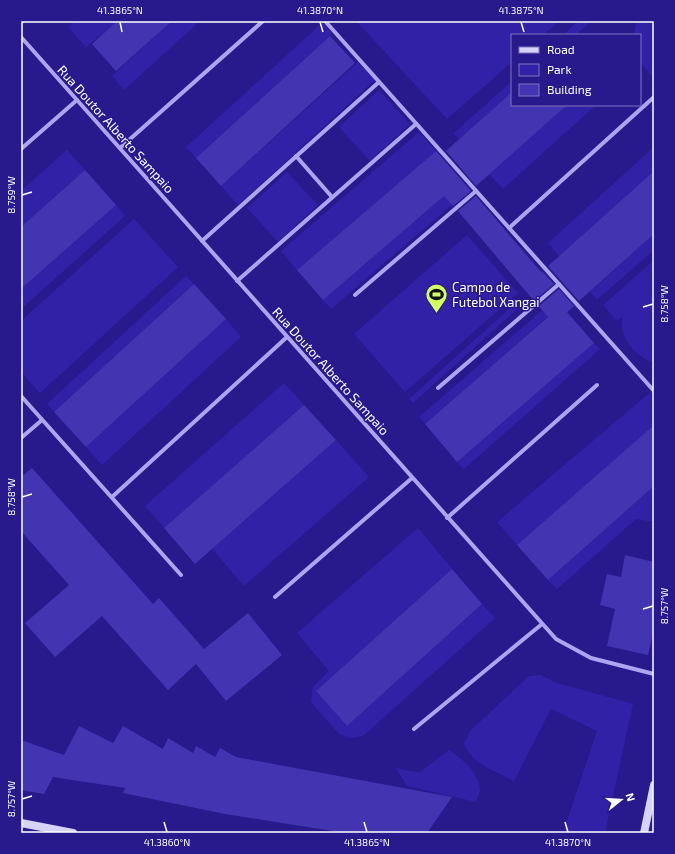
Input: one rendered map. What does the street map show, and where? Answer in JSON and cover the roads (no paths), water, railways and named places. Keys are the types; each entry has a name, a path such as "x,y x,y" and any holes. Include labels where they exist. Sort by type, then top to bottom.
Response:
{"main road":[{"path":"644,833 654,788"},
{"path":"21,823 72,833"}],"street":[{"path":"120,148 263,21"},
{"path":"324,21 654,391"},
{"name":"Rua Doutor Alberto Sampaio","path":"21,37 556,640 591,658 654,674"},
{"path":"202,241 379,82"},
{"path":"509,228 654,97"},
{"path":"21,149 77,100"},
{"path":"237,281 416,124"},
{"path":"296,156 332,197"},
{"path":"355,295 476,191"},
{"path":"438,388 559,284"},
{"path":"112,497 287,337"},
{"path":"447,518 596,385"},
{"path":"21,396 181,575"},
{"path":"21,438 42,420"},
{"path":"275,597 412,478"},
{"path":"414,729 542,624"}],"place":[{"name":"Campo de Futebol Xangai","path":"436,314"}]}
